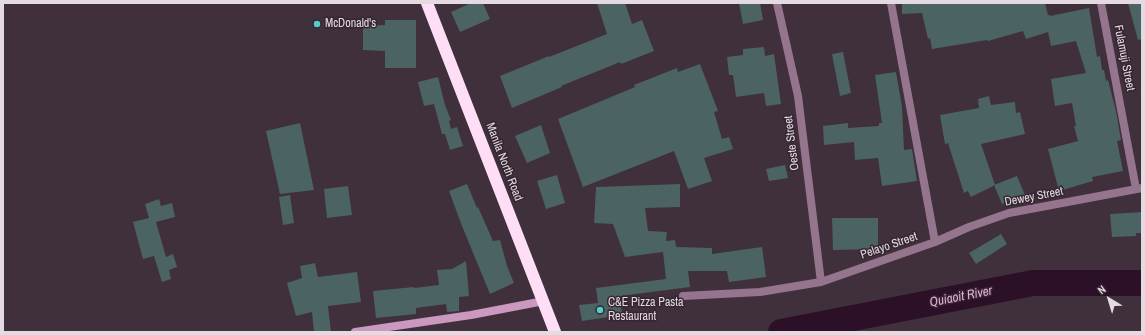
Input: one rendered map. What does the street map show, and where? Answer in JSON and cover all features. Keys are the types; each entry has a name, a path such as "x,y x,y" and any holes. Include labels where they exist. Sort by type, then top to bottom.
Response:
{"highway":[{"name":"Manila North Road","path":"427,3 553,327"}],"street":[{"name":"Oeste Street","path":"777,3 798,96 821,282"},
{"name":"Pelayo Street","path":"682,296 760,292 821,282 935,242 891,3"},
{"name":"Fulamuji Street","path":"1101,3 1139,188"},
{"name":"Dewey Street","path":"935,242 969,227 1009,213 1139,188"},
{"path":"355,332 471,315 544,301"}],"building":[{"path":"471,3 483,3 490,19 460,32 451,12"},
{"path":"597,3 625,3 632,24 642,20 654,51 621,64 620,62 512,108 500,76 607,34"},
{"path":"739,3 760,3 763,20 743,24"},
{"path":"902,3 1045,3 1048,15 1050,16 1089,8 1097,57 1100,56 1102,70 1104,70 1106,81 1108,80 1116,111 1121,140 1117,141 1123,171 1092,177 1093,181 1059,191 1048,149 1078,141 1074,126 1076,126 1072,103 1055,106 1051,79 1086,73 1076,41 1051,46 1048,32 1026,39 1023,31 988,41 932,49 922,13 902,14"},
{"path":"1128,3 1142,3 1142,39 1138,40"},
{"path":"385,20 416,20 416,68 385,68 385,51 363,50 363,26 385,25"},
{"path":"764,47 765,56 774,54 781,104 766,106 764,93 736,97 733,75 729,75 727,57 743,55 743,49"},
{"path":"843,52 851,93 840,96 832,54"},
{"path":"700,64 718,111 714,112 722,139 729,137 733,149 704,158 712,181 688,189 674,151 583,187 558,119 635,87 634,85 677,68 678,72"},
{"path":"896,72 902,107 904,150 912,149 917,181 882,186 878,158 855,160 854,142 824,145 823,126 848,123 848,128 879,126 879,123 882,123 875,75"},
{"path":"438,77 445,105 451,120 449,121 451,129 457,127 463,146 450,150 445,134 442,134 434,104 424,106 418,82"},
{"path":"989,96 991,105 1015,102 1016,113 1020,112 1025,134 981,144 995,185 971,197 968,191 964,193 948,143 945,144 940,115 979,108 978,99"},
{"path":"300,123 314,190 280,194 266,131"},
{"path":"541,125 550,153 527,163 515,136"},
{"path":"785,165 788,178 769,181 766,169"},
{"path":"557,175 565,203 546,209 537,181"},
{"path":"1017,176 1025,195 1002,204 994,185"},
{"path":"467,184 493,241 500,240 507,266 514,283 490,294 449,191"},
{"path":"680,184 680,207 645,208 648,231 667,232 666,241 675,240 676,247 712,248 712,254 762,247 766,277 729,282 727,271 688,271 690,287 620,296 622,315 582,321 579,305 598,303 596,288 666,279 663,252 625,257 613,224 594,223 596,187"},
{"path":"348,186 352,215 327,218 324,189"},
{"path":"290,195 294,223 283,225 279,197"},
{"path":"159,199 161,206 172,203 175,217 156,222 166,257 173,254 177,267 169,270 171,279 162,282 154,256 143,259 133,222 149,218 145,204"},
{"path":"1142,212 1142,233 1136,233 1136,236 1112,237 1110,214"},
{"path":"832,218 878,218 878,249 833,250"},
{"path":"1001,234 1007,244 976,264 969,253"},
{"path":"466,261 469,296 459,297 459,311 447,312 446,304 416,308 416,314 376,318 373,291 439,285 437,270 452,269"},
{"path":"315,263 318,277 357,272 361,302 328,306 331,332 314,332 312,312 296,316 287,283 302,278 300,266"}],"waterway":[{"name":"Quiaoit River","path":"781,332 1033,283 1142,283"}],"place":[{"name":"McDonald's","path":"317,24"},
{"name":"C&E Pizza Pasta Restaurant","path":"600,310"}]}
